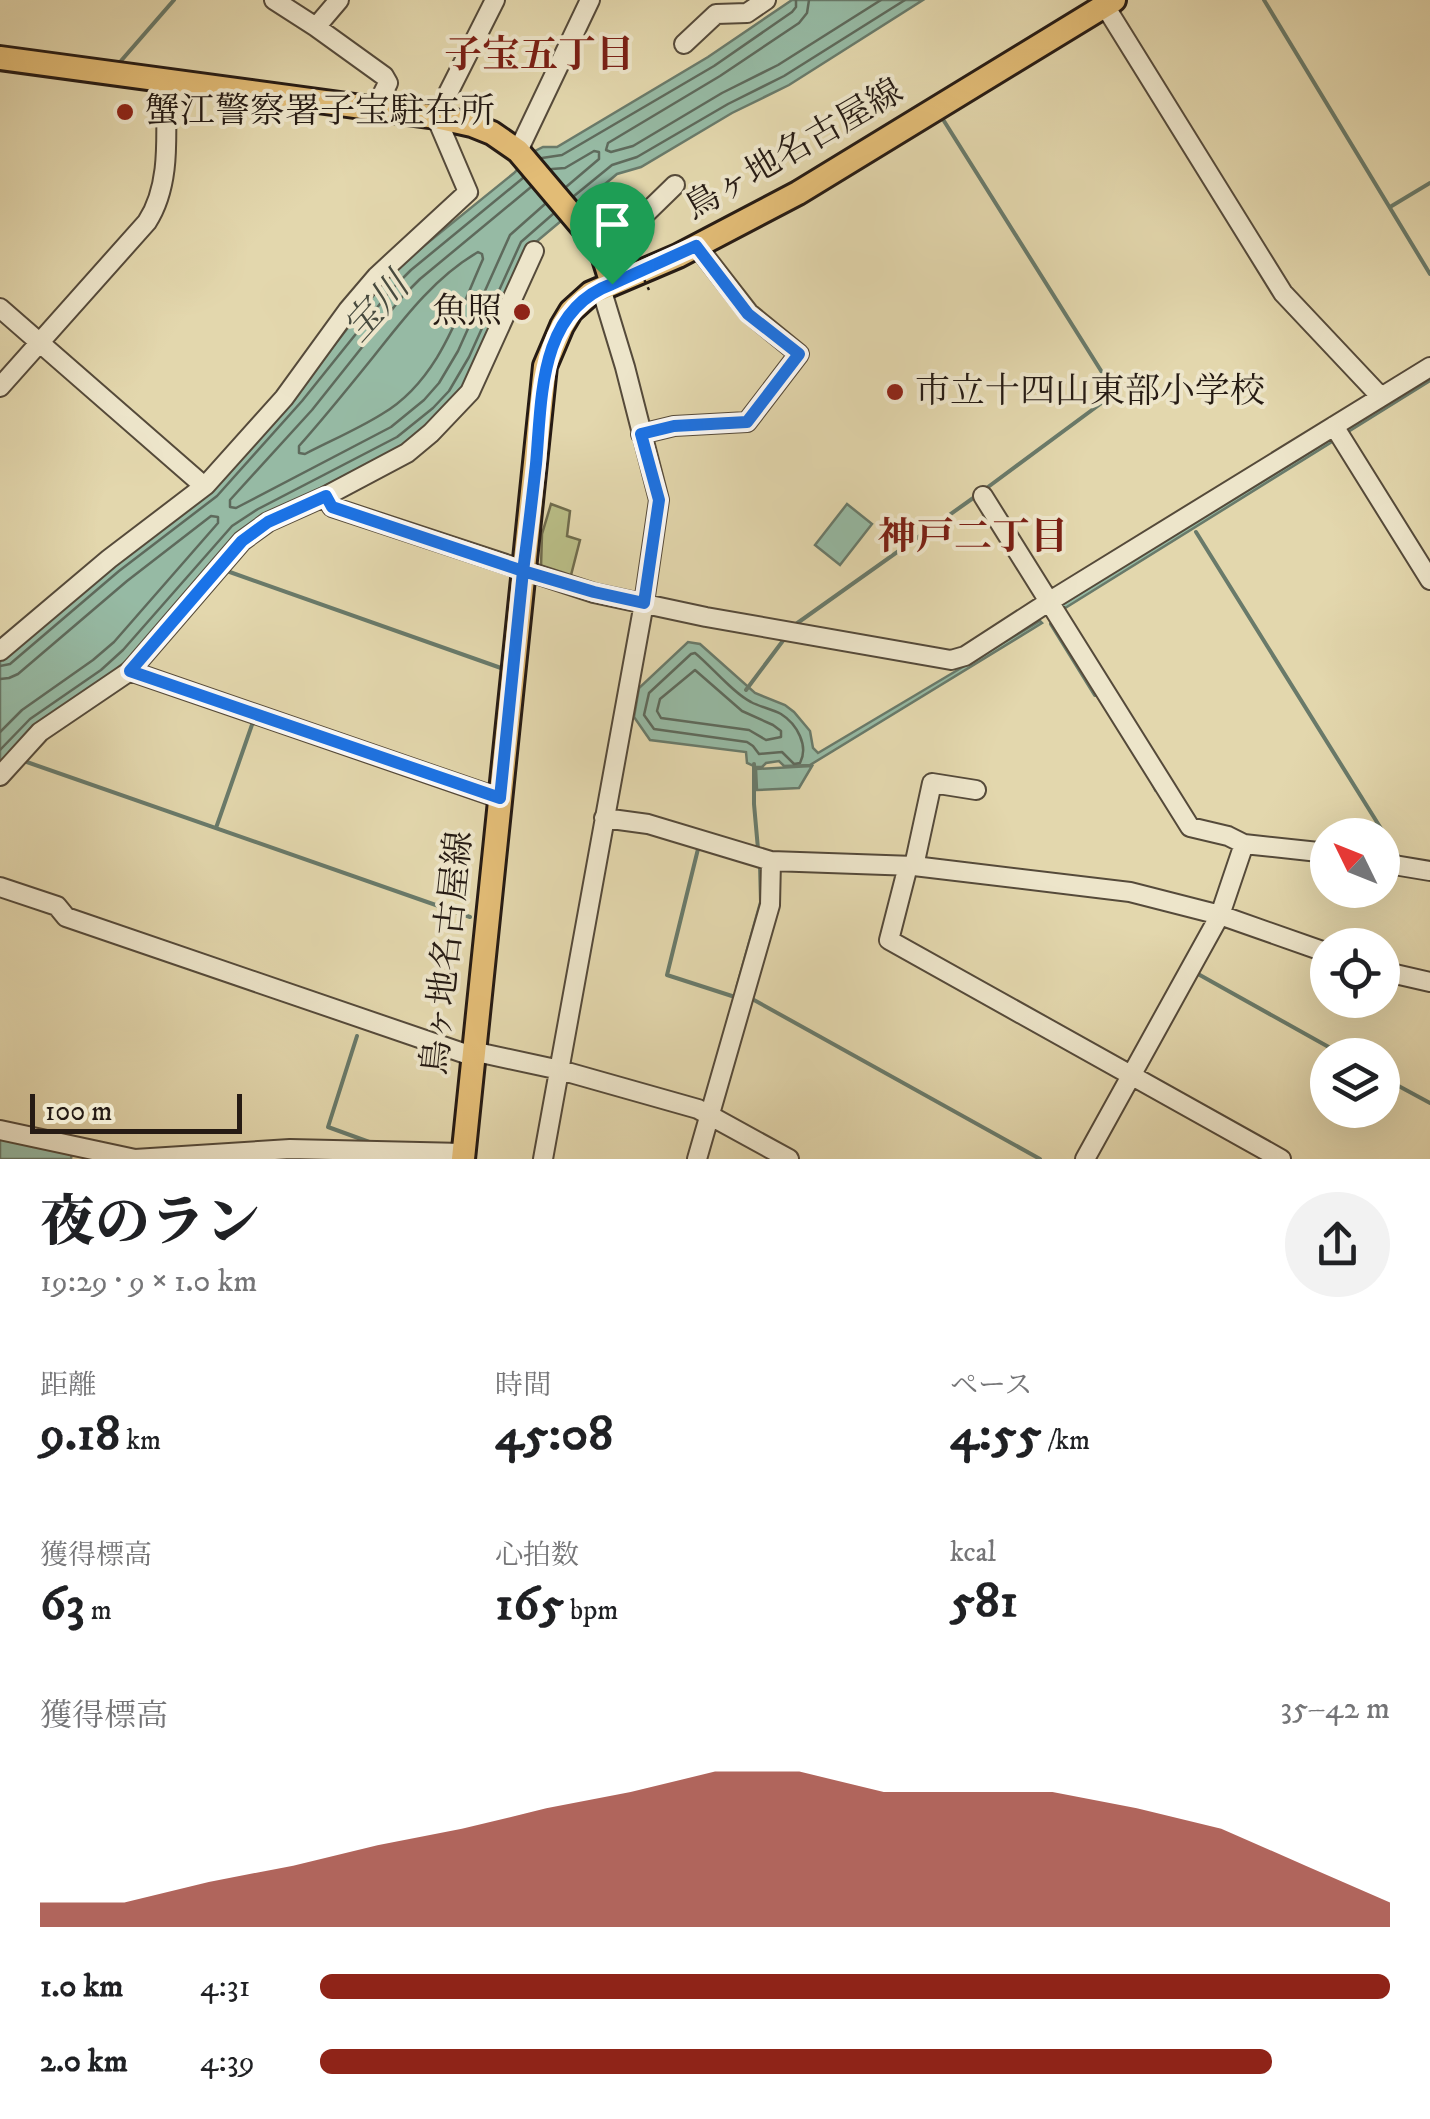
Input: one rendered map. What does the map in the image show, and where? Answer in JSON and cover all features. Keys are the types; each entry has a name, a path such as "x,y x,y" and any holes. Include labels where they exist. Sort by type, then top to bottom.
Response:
{"main road":[{"name":"鳥ヶ地名古屋線","path":"463,1156 545,366 562,326 579,302 606,286 696,246 798,193 1110,3"},
{"path":"0,58 472,124 520,152 578,221 601,249 606,286"}],"street":[{"path":"274,0 384,76 388,83 375,109"},
{"path":"316,27 339,0"},
{"path":"0,651 204,486 284,398 377,276 468,192 436,118 495,0"},
{"path":"520,152 590,0"},
{"path":"684,44 716,14 747,13 766,0"},
{"path":"1110,3 1283,293 1382,397"},
{"path":"0,386 148,222 157,207 164,177 166,82"},
{"path":"601,249 638,222 675,185"},
{"path":"641,434 674,426 747,422 799,354 748,314 696,246"},
{"path":"0,776 40,732 130,671 242,541 268,522 407,454 431,433 470,392 534,251"},
{"path":"543,1159 644,603 659,500 606,286"},
{"path":"0,308 204,486"},
{"path":"326,496 332,507 594,592 724,620 951,660 965,656 1050,600 1338,432 1382,397 1430,367"},
{"path":"1338,432 1430,580"},
{"path":"984,496 1190,827 1244,844 1310,851"},
{"path":"130,671 500,798"},
{"path":"976,790 932,782 889,940 1281,1159"},
{"path":"604,818 648,824 771,861 911,866 1130,892 1220,915 1310,947"},
{"path":"1085,1159 1220,915 1244,844"},
{"path":"697,1159 770,904 771,861"},
{"path":"1400,866 1430,871"},
{"path":"0,887 57,906 66,917 472,1054 560,1070 698,1109 790,1159"},
{"path":"1400,974 1430,982"},
{"path":"0,1130 135,1159 290,1149 463,1156"}],"path":[{"path":"626,240 649,290"}],"shaded area":[{"path":"551,504 570,511 567,536 580,540 570,579 541,567 542,534"}],"water":[{"name":"宝川","path":"792,0 923,0 789,85 732,113 641,167 617,174 530,247 478,361 457,397 441,415 402,446 263,518 131,657 0,765 0,659 295,395 404,262 514,173 535,151 557,147 708,57"},
{"path":"1430,376 1430,381 1062,610 1060,606"},
{"path":"847,504 872,524 840,565 815,545"},
{"path":"1040,621 810,765 784,766 779,761 756,767 747,763 746,752 650,740 634,717 639,688 688,642 700,644 755,693 794,712 810,731 818,753"},
{"path":"812,766 799,788 757,790 756,769"},
{"path":"0,1136 72,1152 71,1159 0,1159"}],"waterway":[{"path":"120,62 174,0"},
{"path":"1264,0 1430,274"},
{"path":"944,121 1115,393 984,490"},
{"path":"1390,207 1430,183"},
{"path":"796,624 976,496"},
{"path":"1196,532 1374,818"},
{"path":"227,571 501,668"},
{"path":"1051,624 1095,695"},
{"path":"746,690 785,638"},
{"path":"216,828 254,719"},
{"path":"24,761 470,917"},
{"path":"754,764 758,849"},
{"path":"1151,780 1156,790"},
{"path":"698,849 667,975 735,997"},
{"path":"737,988 761,902 760,866"},
{"path":"1198,974 1313,1038"},
{"path":"754,1000 1040,1159"},
{"path":"357,1036 328,1127 372,1143"},
{"path":"1400,1087 1430,1103"}],"place":[{"name":"蟹江警察署子宝駐在所","path":"125,112"},
{"name":"魚照","path":"522,312"},
{"name":"市立十四山東部小学校","path":"895,392"}],"district":[{"name":"子宝五丁目","path":"539,56"},
{"name":"神戸二丁目","path":"973,538"}],"route":[{"path":"612,284 591,293 570,312 545,366 523,571 332,507 326,496 268,522 242,541 130,671 500,798 523,571 644,603 659,500 641,434 674,426 747,422 799,354 748,314 696,246 612,284"}]}
